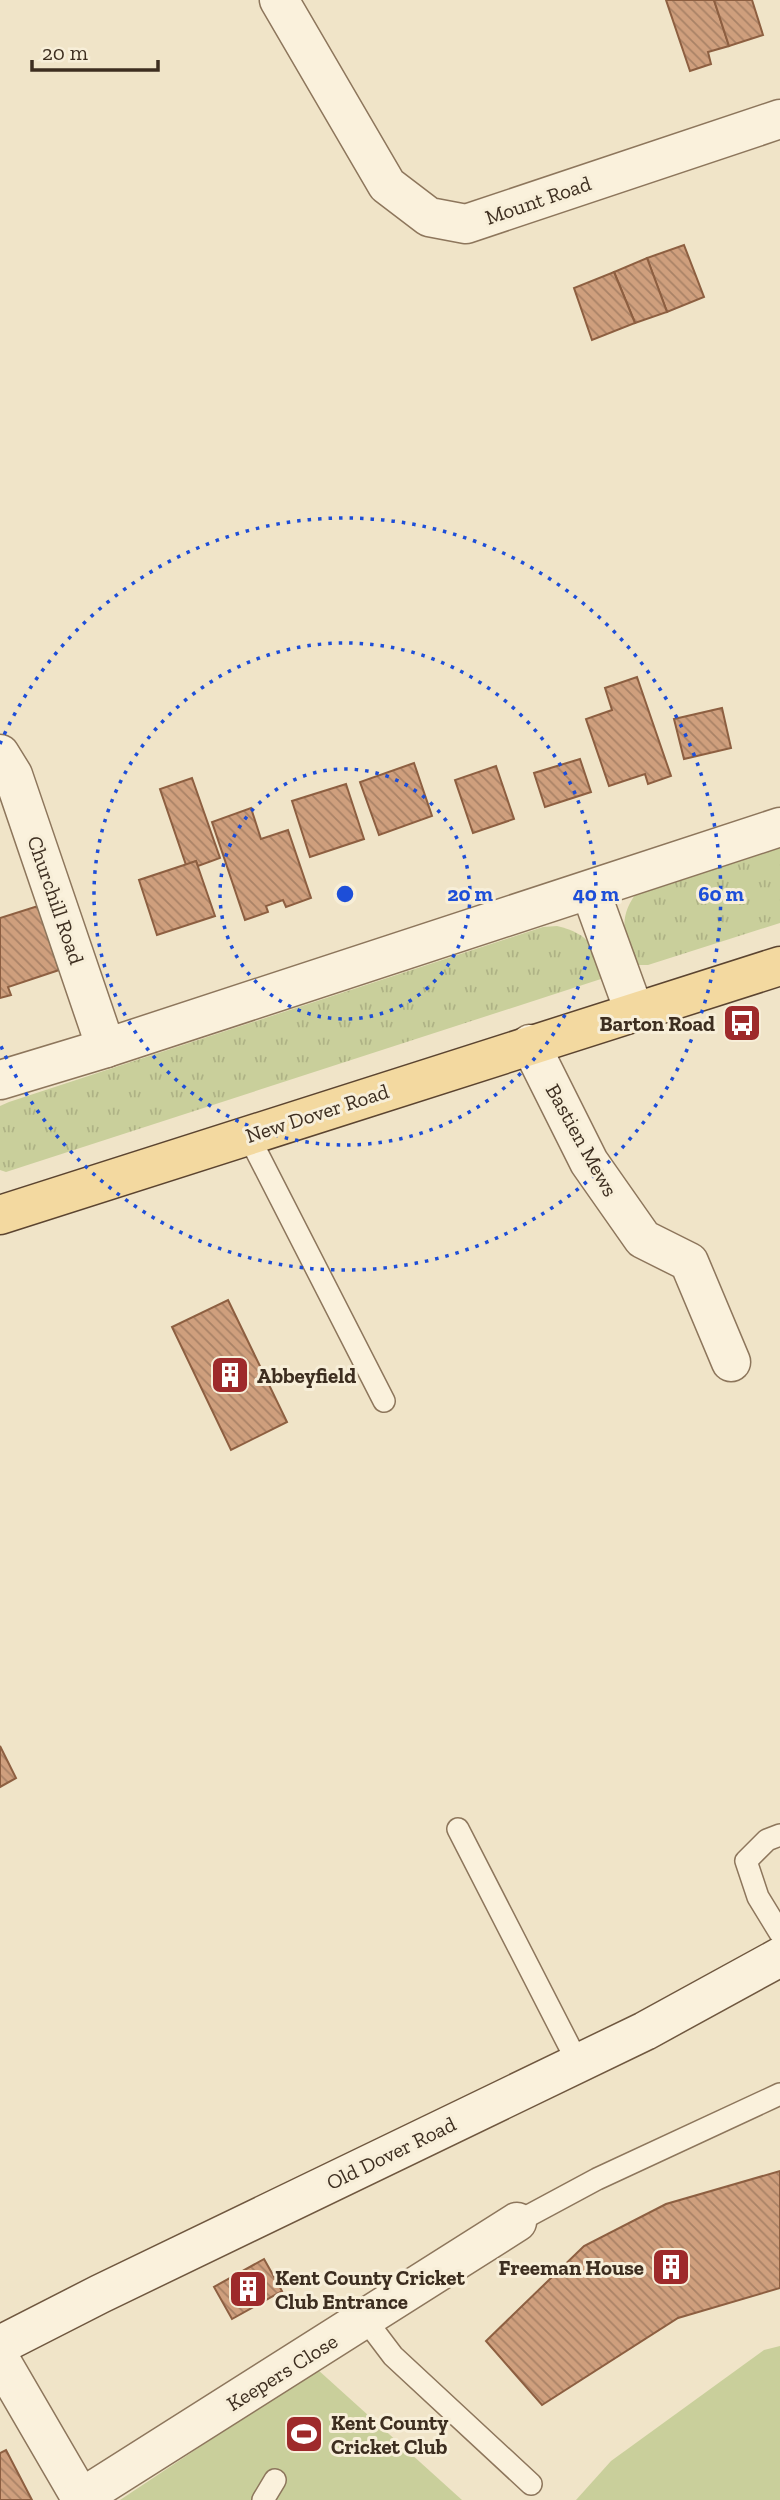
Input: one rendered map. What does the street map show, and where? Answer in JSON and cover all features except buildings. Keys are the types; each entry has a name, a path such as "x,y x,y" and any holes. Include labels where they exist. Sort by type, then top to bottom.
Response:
{"main road":[{"name":"New Dover Road","path":"0,1215 780,966"}],"street":[{"name":"Mount Road","path":"279,0 387,185 429,217 466,225 780,119"},
{"name":"Churchill Road","path":"0,754 13,775 106,1048"},
{"path":"0,1080 106,1048 780,827"},
{"path":"590,890 634,1011"},
{"name":"Bastien Mews","path":"530,1044 589,1162 643,1240 689,1262 731,1362"},
{"name":"Old Dover Road","path":"0,2345 645,2031 780,1957"},
{"name":"Keepers Close","path":"81,2499 517,2222"},
{"path":"0,2359 81,2499"}],"lane":[{"path":"248,1135 384,1401"},
{"path":"458,1829 578,2063"},
{"path":"780,1835 767,1840 746,1861 758,1897 780,1933"},
{"path":"517,2222 597,2179 780,2094"},
{"path":"365,2319 393,2356 531,2484"},
{"path":"263,2500 275,2480"}],"green space":[{"path":"780,842 780,923 648,965 632,965 624,925 628,907 640,889"},
{"path":"557,926 577,933 590,943 604,978 6,1172 0,1170 0,1106 9,1102 543,927"},
{"path":"780,2346 780,2500 576,2500 611,2461 764,2350"},
{"name":"Kent County Cricket Club","path":"317,2369 462,2500 120,2500"}],"place":[{"name":"Barton Road","path":"742,1023"},
{"name":"Abbeyfield","path":"230,1375"},
{"name":"Freeman House","path":"671,2267"},
{"name":"Kent County Cricket Club Entrance","path":"248,2289"},
{"name":"Kent County Cricket Club","path":"304,2434"}]}
